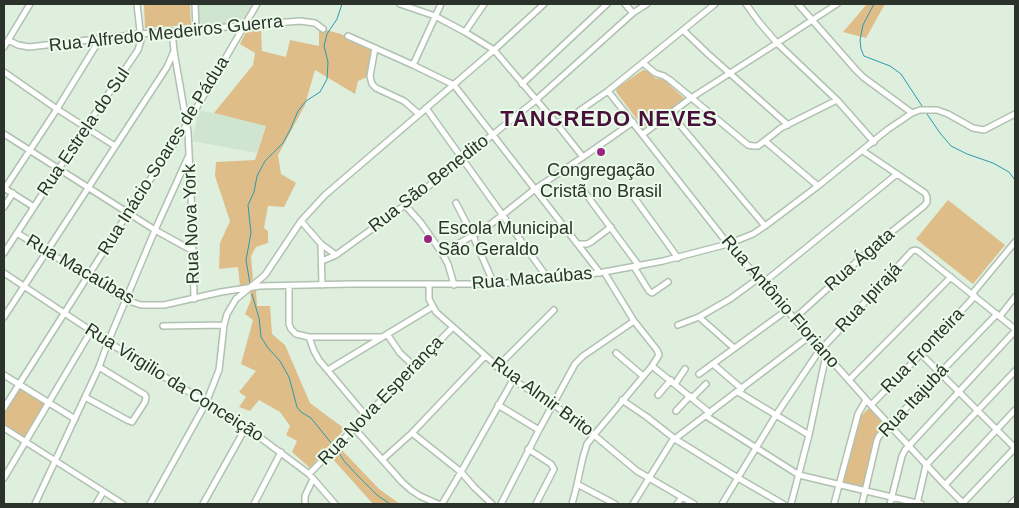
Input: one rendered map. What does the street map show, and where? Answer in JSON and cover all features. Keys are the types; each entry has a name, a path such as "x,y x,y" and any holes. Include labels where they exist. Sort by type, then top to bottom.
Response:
{"street":[{"path":"4,47 30,4"},
{"name":"Rua Estrela do Sul","path":"4,253 138,50 141,40 137,4"},
{"path":"195,4 196,29"},
{"name":"Rua Inácio Soares de Pádua","path":"4,408 187,124 257,4"},
{"path":"400,4 435,16 494,50 583,157"},
{"path":"413,65 440,4"},
{"path":"465,32 484,4"},
{"path":"150,504 206,403 219,370 227,314 236,299 268,272 300,221 325,195 494,50 544,4"},
{"path":"522,84 607,4"},
{"path":"624,4 633,14"},
{"name":"Rua São Benedito","path":"322,261 336,255 405,205 536,100 646,4"},
{"path":"556,124 572,116 608,91 715,4"},
{"path":"746,4 777,44 837,100 874,142"},
{"path":"798,4 863,76 912,113"},
{"path":"643,134 691,98 837,4"},
{"name":"Rua Alfredo Medeiros Guerra","path":"8,40 18,45 29,47 140,34 300,21 315,23 323,29"},
{"path":"683,30 788,125"},
{"name":"Rua Nova York","path":"172,31 190,155 194,299"},
{"path":"348,36 454,84 602,273 634,321 659,352 658,358 652,366 587,444 572,504"},
{"path":"34,207 4,188 57,109 100,39"},
{"path":"375,48 370,76 372,84 376,88 404,101 419,114"},
{"path":"4,317 167,68 174,52"},
{"path":"643,63 655,73 670,80 748,145 753,146 758,146 781,128 837,100"},
{"path":"4,72 115,146"},
{"name":"Rua Antônio Floriano","path":"608,91 728,244 866,400 962,504"},
{"path":"426,108 549,280"},
{"name":"Rua Macaúbas","path":"17,233 126,300 150,306 164,305 221,292 260,286 454,285 549,280 602,273 678,258 728,244 753,234 818,186 888,130 912,113 920,110 937,110 973,128 984,130 1015,114"},
{"path":"670,113 765,226"},
{"path":"442,253 473,236 535,189 633,122"},
{"path":"4,134 155,230 193,251"},
{"path":"765,140 818,186"},
{"path":"678,324 699,317 761,281 898,174 863,151"},
{"path":"35,504 76,419 155,230 190,155"},
{"name":"Rua Ágata","path":"794,319 927,202 925,193 898,174"},
{"path":"628,189 678,258"},
{"path":"583,190 611,227 636,266 649,291 652,293 668,282"},
{"path":"4,207 13,193"},
{"path":"456,203 494,284"},
{"path":"405,205 421,223 442,253 448,264 454,285"},
{"path":"300,221 322,244 336,255"},
{"path":"578,244 591,242 611,227"},
{"name":"Rua Fronteira","path":"871,405 921,354 973,295 1015,242"},
{"path":"322,244 322,285"},
{"name":"Rua Ipirajá","path":"722,504 776,414 821,349 909,254 915,250 918,251 951,277"},
{"path":"268,272 269,280 275,286"},
{"name":"Rua Virgilio da Conceição","path":"4,274 108,342 246,427 309,474 336,504"},
{"path":"849,380 951,277 1015,330 908,445 903,453 890,504"},
{"path":"328,370 432,307 429,299 429,285"},
{"path":"289,286 290,327 296,334 309,337 385,335"},
{"name":"Rua Itajubá","path":"862,504 879,436 1015,297"},
{"name":"Rua Almir Brito","path":"432,307 452,328 513,380 554,404 594,434 632,467 694,504"},
{"path":"497,367 554,310"},
{"path":"699,374 787,310"},
{"path":"699,317 734,348"},
{"path":"501,504 573,368 579,360 634,321"},
{"path":"164,326 224,325"},
{"name":"Rua Nova Esperança","path":"309,474 452,328"},
{"path":"4,478 92,331"},
{"path":"385,335 414,366"},
{"path":"633,504 667,448 675,439 810,336"},
{"path":"309,337 316,356 366,416"},
{"path":"616,353 643,376"},
{"path":"921,354 1015,448 962,504"},
{"path":"792,504 826,355"},
{"path":"383,459 412,433 485,356"},
{"path":"713,364 740,390 809,435"},
{"path":"652,366 691,397 708,415 799,475 918,504 926,465 1015,371"},
{"path":"85,397 128,421 134,421 145,402 145,395 99,367"},
{"path":"658,395 685,369"},
{"path":"4,375 76,419"},
{"path":"442,504 513,380"},
{"path":"676,411 706,384"},
{"path":"622,400 675,439 783,504"},
{"name":"Rua Fronteira","path":"834,504 858,414 866,400"},
{"path":"498,406 539,430"},
{"path":"945,485 1015,410"},
{"path":"203,504 246,427"},
{"path":"4,428 123,504"},
{"path":"354,428 402,482 411,490 438,504"},
{"path":"412,433 461,472 492,504"},
{"path":"528,450 551,464 554,469 536,504"},
{"path":"254,504 281,452"},
{"path":"305,504 305,496 314,479"},
{"path":"577,484 615,504"},
{"path":"96,504 103,492"},
{"path":"677,504 682,497"},
{"path":"1011,504 1015,500"}],"shaded area":[{"path":"144,4 190,4 191,25 145,28"},
{"path":"197,4 250,4 250,12 243,24 198,27"},
{"path":"867,4 885,4 866,38 843,32"},
{"path":"319,28 341,34 371,49 369,76 358,81 355,94 315,70 305,105 278,155 281,174 296,183 284,207 268,206 264,228 268,231 268,243 256,247 251,256 253,279 248,285 240,286 238,267 219,269 220,243 230,221 215,176 216,162 255,160 266,126 214,113 253,65 255,53 240,44 247,30 261,31 262,51 286,57 290,40 319,46"},
{"path":"643,70 655,78 664,80 684,98 683,101 644,127 616,91 617,88"},
{"path":"199,110 266,125 257,153 192,141"},
{"path":"948,200 1005,245 973,284 916,239"},
{"path":"250,290 256,290 257,306 270,306 272,334 285,345 310,403 345,429 310,468 292,452 297,441 286,435 290,426 280,412 259,400 250,411 239,407 246,397 239,392 256,371 241,364 253,320 245,314 251,300"},
{"path":"18,387 45,404 24,437 4,424 4,409"},
{"path":"869,408 885,425 875,436 863,487 842,482 859,418"},
{"path":"339,447 379,489 400,504 373,504 330,456"}],"waterway":[{"path":"250,284 246,260 251,233 248,205 254,192 257,176 265,161 283,143 298,111 306,101 320,92 327,79 328,62 324,46 327,34 337,19 342,4"},
{"path":"874,4 863,25 860,40 864,56 890,66 901,74 922,106"},
{"path":"927,114 951,146 993,163 1009,172 1015,180"},
{"path":"252,294 259,318 261,337 280,361 289,377 297,407 311,418 332,444"},
{"path":"338,451 344,461 358,476 377,495 390,504"}],"place":[{"name":"Congregação Cristã no Brasil","path":"601,152"},
{"name":"Escola Municipal São Geraldo","path":"428,239"}],"district":[{"name":"TANCREDO NEVES","path":"609,120"}]}
